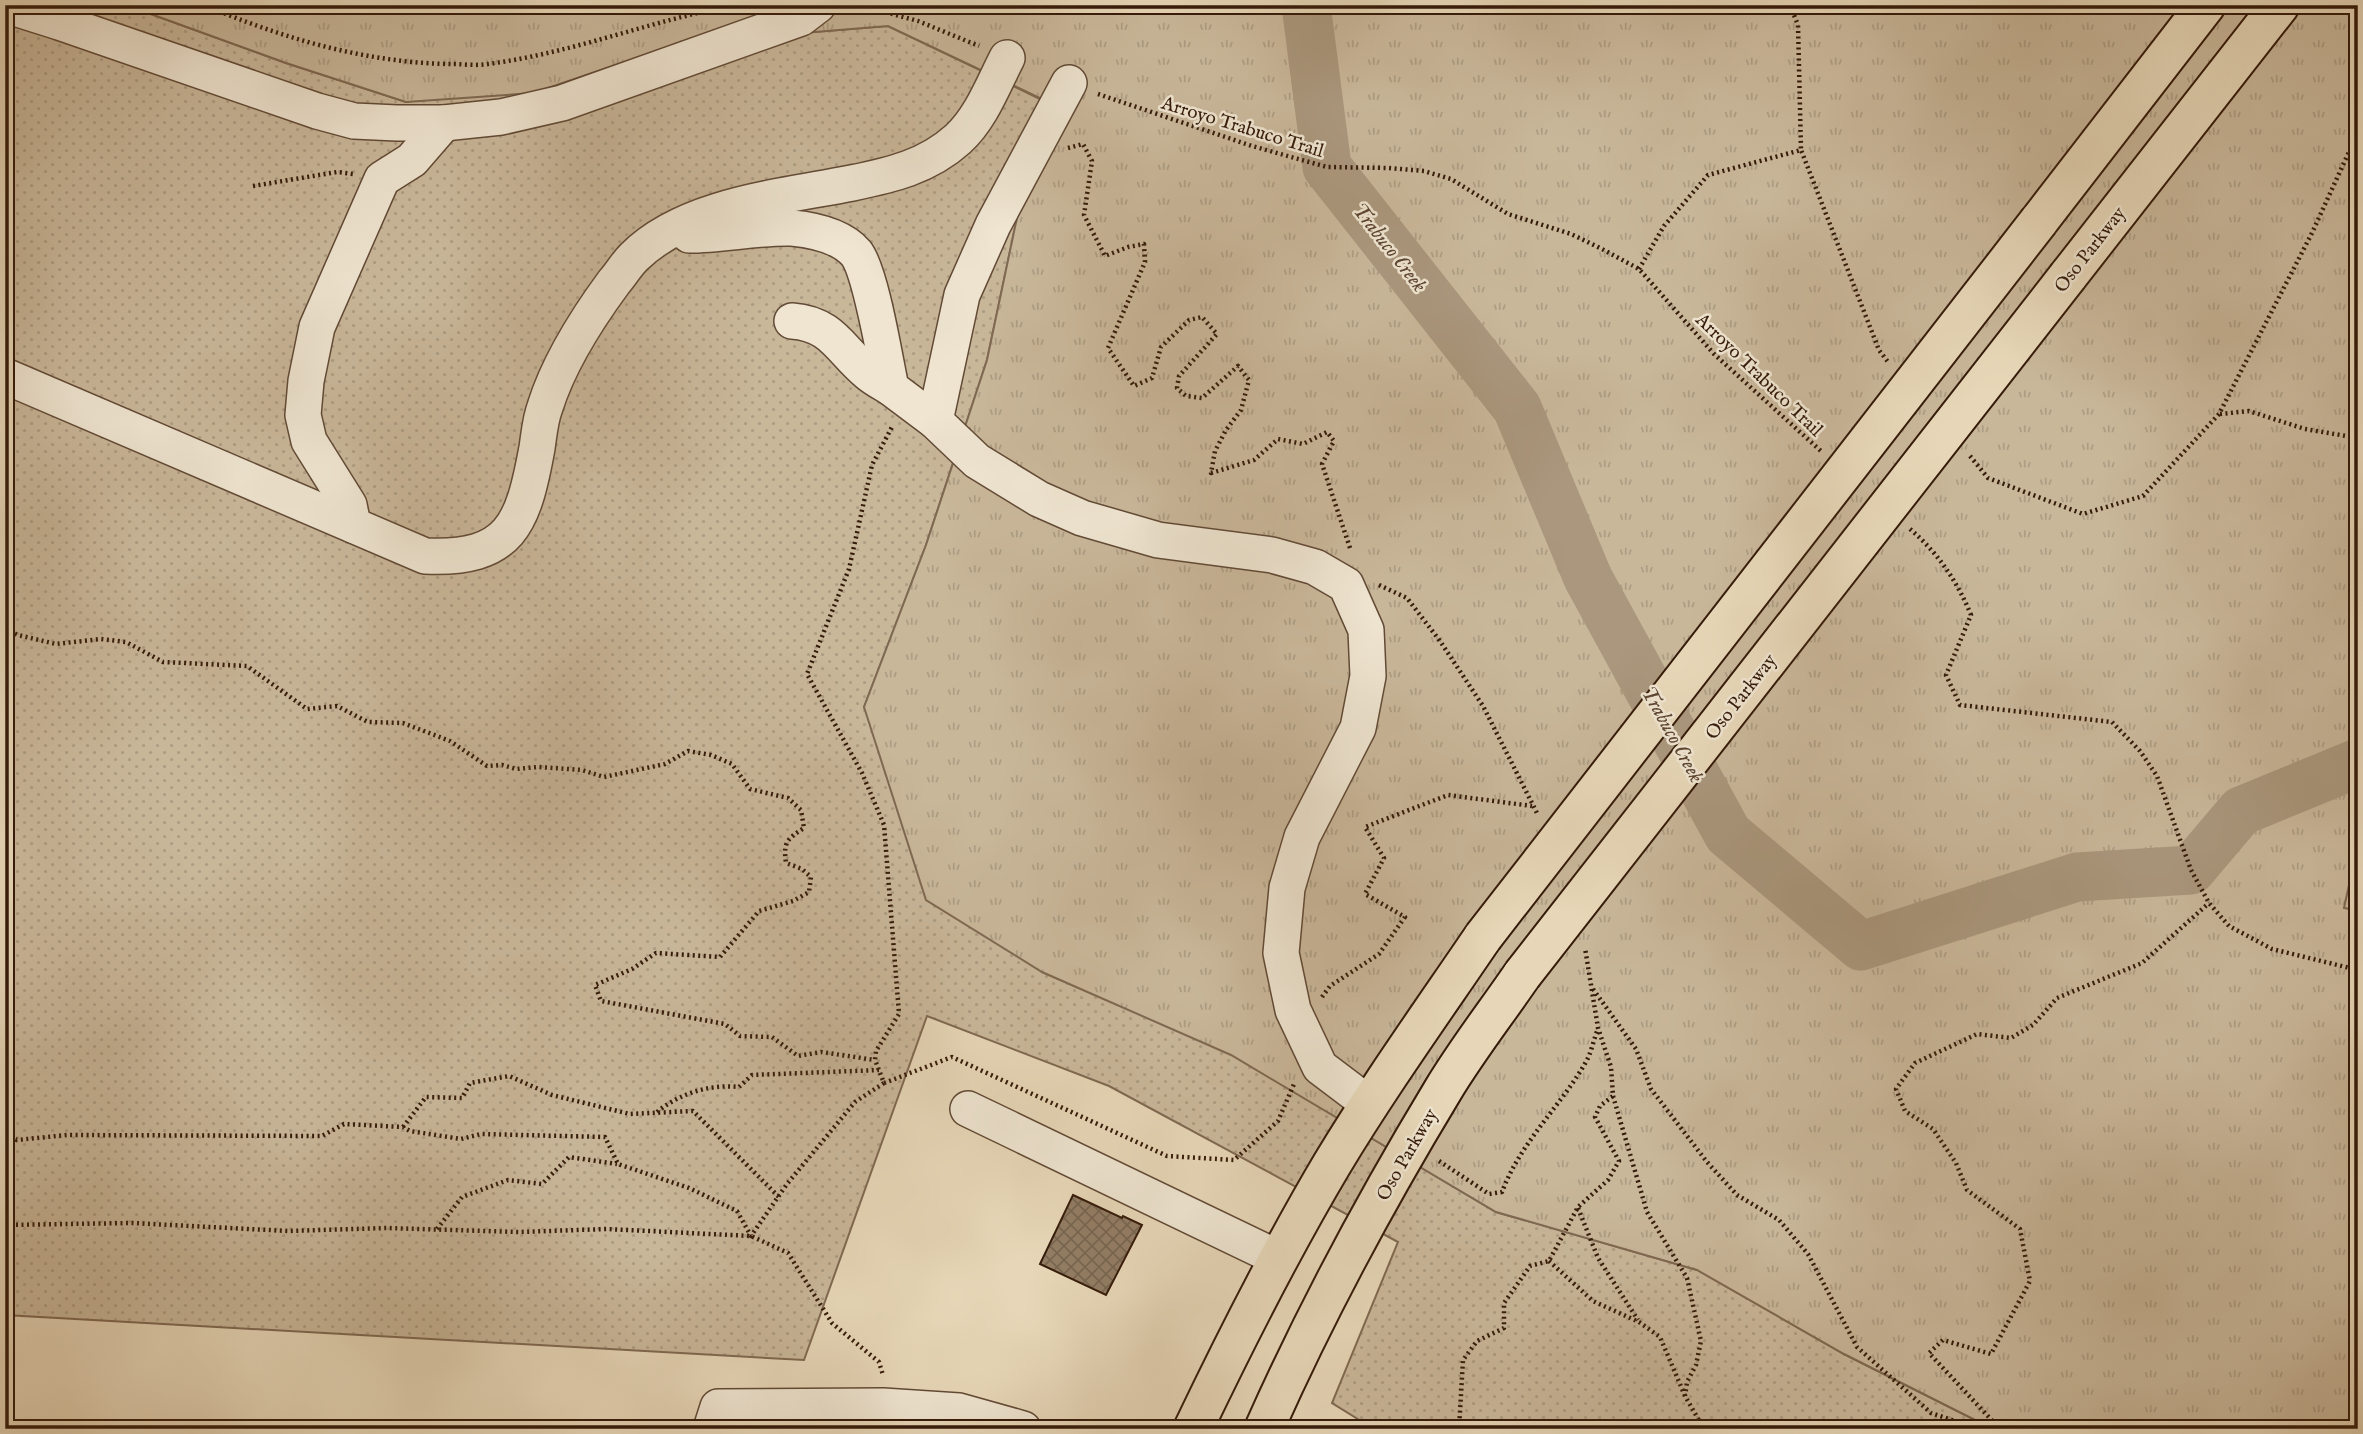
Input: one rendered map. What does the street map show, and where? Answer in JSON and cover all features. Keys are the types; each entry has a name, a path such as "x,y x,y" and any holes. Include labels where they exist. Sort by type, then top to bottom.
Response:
{"main road":[{"path":"1193,1429 1238,1335 1331,1166 1369,1104 1483,937 2206,5"},
{"name":"Oso Parkway","path":"1264,1429 1298,1352 1372,1213 1444,1088 1522,975 2280,5"}],"street":[{"path":"5,5 317,111 354,121 444,123 500,117 562,103 801,18 818,5"},
{"path":"5,376 425,556 454,557 484,550 504,537 522,513 544,409 560,366 604,296 633,258 661,235 738,205 895,174 934,159 960,138 983,106 1007,58"},
{"path":"936,421 962,295 993,225 1069,83"},
{"path":"353,525 349,505 309,441 303,415 306,381 317,327 382,179 412,160 444,123"},
{"path":"661,235 708,235 793,228 840,240 856,254 866,273 899,394"},
{"path":"792,321 803,322 826,331 867,372 936,421 977,461 1040,499 1082,519 1158,540 1272,555 1315,567 1346,585 1366,630 1368,676 1358,728 1302,837 1287,888 1281,953 1293,1010 1320,1067 1369,1104"},
{"path":"968,1109 1280,1259"},
{"path":"711,1429 718,1407 884,1414 959,1411 1023,1429"}],"path":[{"path":"204,5 291,37 366,55 429,64 485,65 550,53 696,12 736,5"},
{"path":"859,5 918,21 1007,58"},
{"path":"1790,5 1798,25 1801,150"},
{"name":"Arroyo Trabuco Trail","path":"1069,83 1216,134 1327,167 1412,170 1451,179 1508,214 1572,234 1639,269 1714,354 1832,461"},
{"path":"1064,149 1083,144 1091,160 1083,215 1104,256 1144,244 1145,262 1108,348 1121,370 1134,386 1152,378 1161,347 1189,320 1202,317 1217,334 1179,376 1177,388 1186,396 1202,398 1238,366 1249,380 1241,411 1226,430 1215,451 1211,474 1254,460 1278,439 1303,443 1327,432 1334,441 1322,464 1351,550 1358,558"},
{"path":"253,186 337,172 382,179"},
{"path":"884,1083 875,1060 876,1051 899,1014 884,825 862,773 807,674 849,569 872,465 899,394"},
{"path":"2219,414 2249,411 2305,429 2358,438"},
{"path":"1901,521 1930,546 1959,586 1971,615 1946,675 1960,705 2112,722 2140,751 2157,776 2191,870 2209,903 2229,926 2272,949 2358,970"},
{"path":"5,629 56,644 101,639 126,642 163,662 247,666 307,709 337,706 368,722 403,723 450,740 487,766 582,770 604,777 665,764 688,751 711,755 732,764 750,789 788,798 801,810 804,828 789,838 784,849 786,863 802,869 811,877 809,892 793,901 759,912 720,957 656,953 632,969 594,985 601,1001 724,1024 740,1036 772,1037 798,1056 821,1052 875,1060"},
{"path":"1301,1027 1330,986 1380,954 1405,917 1365,894 1384,858 1365,827 1448,795 1533,806"},
{"path":"2000,1429 1930,1353 1943,1340 1991,1354 2030,1281 2020,1229 1967,1190 1956,1163 1933,1129 1905,1111 1896,1089 1915,1063 1977,1034 2011,1038 2033,1025 2057,998 2142,962 2209,903"},
{"path":"1592,988 1636,1049 1651,1089 1707,1162 1737,1195 1779,1220 1808,1254 1857,1347 1931,1413 1979,1429"},
{"path":"1412,1143 1489,1194 1502,1192 1509,1175 1539,1127 1588,1058 1598,1028"},
{"path":"751,1236 855,1102 884,1083 952,1057 1167,1156 1234,1160 1278,1121 1300,1073"},
{"path":"656,1113 671,1101 717,1085 739,1087 752,1075 879,1070"},
{"path":"403,1127 426,1097 462,1098 470,1083 509,1076 552,1095 630,1114 693,1111 779,1197"},
{"path":"1613,1096 1647,1212 1687,1278 1701,1341 1685,1396"},
{"path":"5,1136 17,1140 67,1135 322,1136 344,1124 403,1127 410,1131 461,1139 481,1134 605,1137 618,1164"},
{"path":"437,1229 462,1197 508,1180 542,1184 569,1157 618,1164 689,1188 737,1212 751,1236"},
{"path":"1578,1207 1598,1258 1639,1322"},
{"path":"5,1225 132,1223 288,1231 387,1228 519,1232 607,1229 751,1236 788,1253 832,1323 879,1362 884,1414"},
{"path":"1549,1261 1593,1301 1639,1322 1660,1337 1685,1396 1704,1429"}],"green space":[{"path":"5,5 126,5 286,63 406,102 681,43 888,26 1042,100 987,360 926,545 864,707 1042,972 1231,1054 1496,1212 1697,1270 1844,1354 1993,1429 1374,1429 1332,1403 1398,1242 1109,1086 927,1016 804,1360 5,1315"},
{"path":"126,5 2358,5 2358,844 2344,908 2358,911 2358,1429 1993,1429 1844,1354 1697,1270 1496,1212 1231,1055 1042,972 926,900 864,707 926,545 987,360 1042,99 888,26 681,43 533,93 406,102 286,63"},
{"path":"2358,844 2358,911 2343,908"}],"building":[{"path":"1073,1195 1142,1225 1106,1295 1040,1264"}],"waterway":[{"name":"Trabuco Creek","path":"1306,5 1327,167 1517,408 1588,578 1728,834 1861,946 2077,877 2191,870 2241,811 2358,763"}]}
